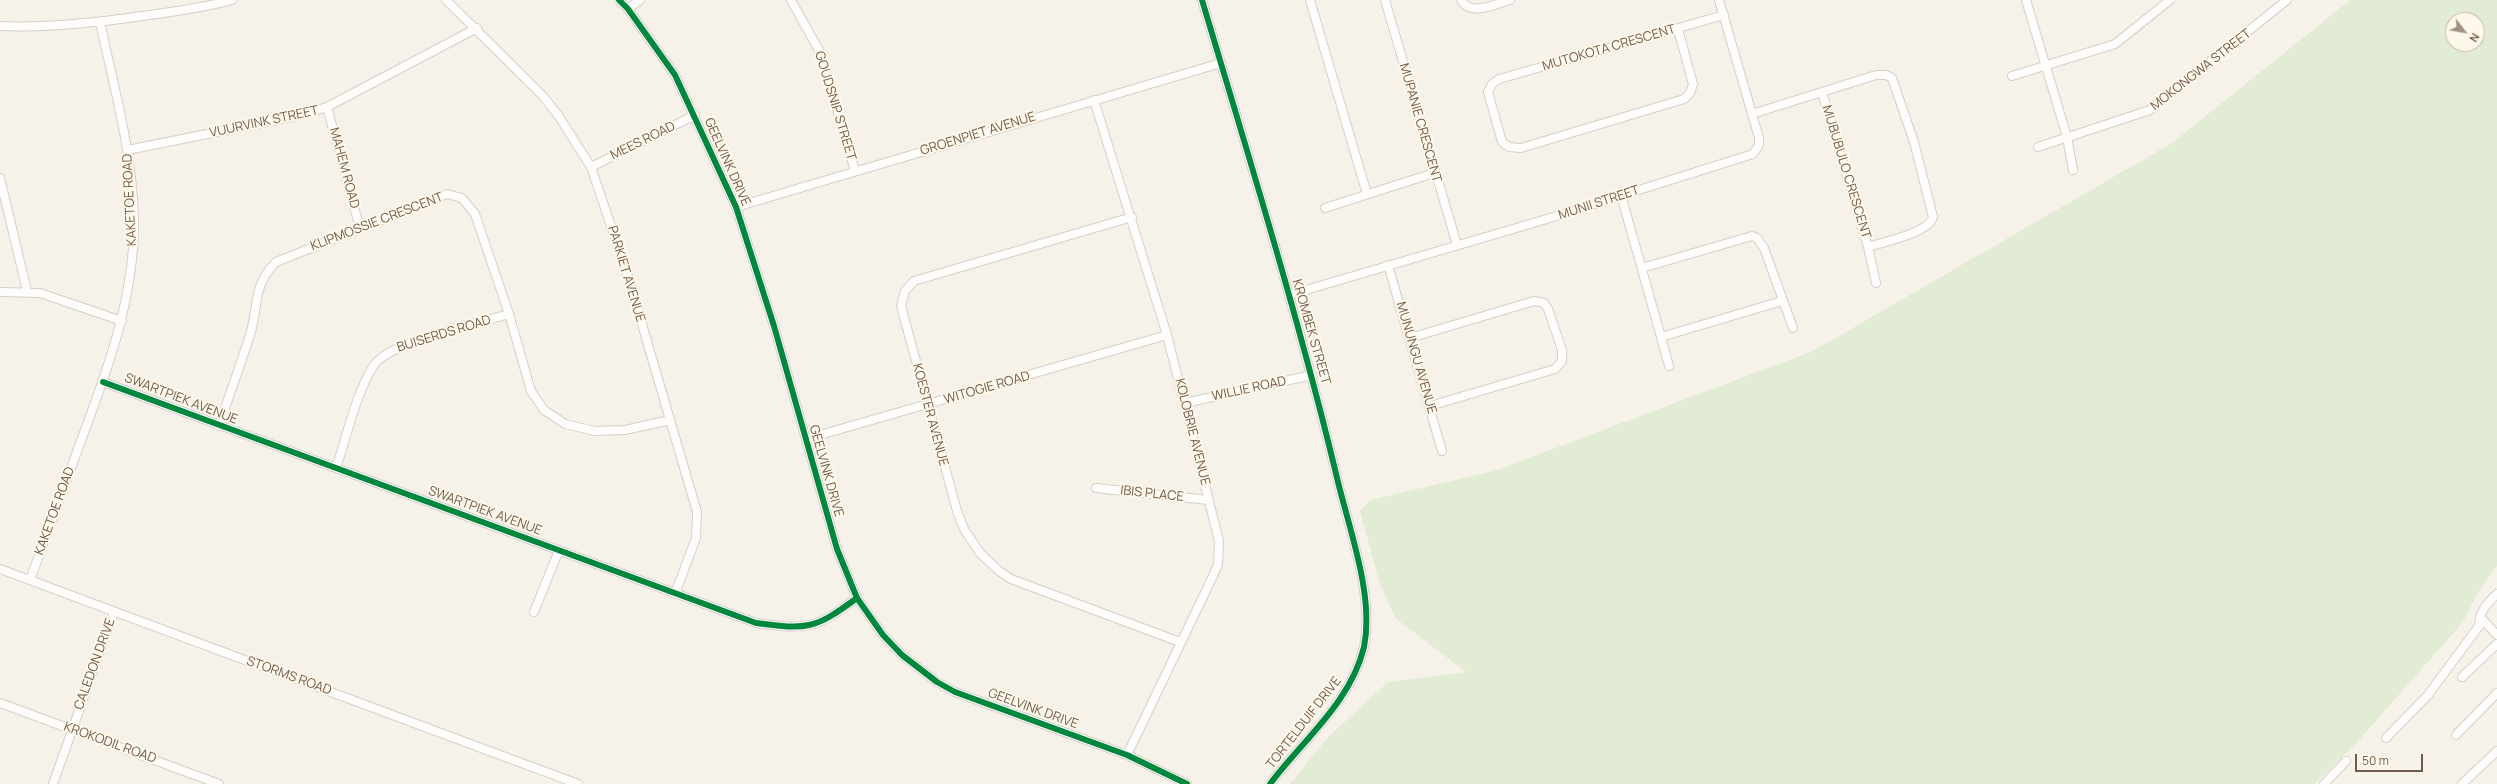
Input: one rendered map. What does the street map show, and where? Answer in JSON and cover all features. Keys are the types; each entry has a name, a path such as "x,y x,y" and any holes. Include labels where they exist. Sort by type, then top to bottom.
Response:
{"street":[{"path":"188,0 191,9"},
{"path":"0,26 40,26 100,22 191,9 232,0"},
{"name":"PARKIET AVENUE","path":"446,0 477,28 542,95 562,120 591,167 627,273 698,521 696,538 675,594"},
{"name":"GEELVINK DRIVE","path":"619,0 628,9 668,63 695,115 736,207 757,269 837,549 857,598 893,647 937,682 968,697 1127,756 1187,784"},
{"path":"628,9 640,0"},
{"name":"GOUDSNIP STREET","path":"791,0 821,54 855,171"},
{"name":"KROMBEK STREET","path":"1202,0 1312,374 1364,597 1367,617 1364,644 1354,675"},
{"path":"1310,0 1367,194"},
{"name":"MUPANIE CRESCENT","path":"1385,0 1434,174 1457,245"},
{"path":"1461,0 1465,6 1472,9 1510,0"},
{"name":"MUNII STREET","path":"1289,295 1548,219 1621,195 1750,157 1756,152 1760,142 1719,0"},
{"path":"2026,0 2067,138 2073,170"},
{"path":"2012,76 2115,44 2170,0"},
{"name":"MOKONGWA STREET","path":"2038,147 2138,115 2160,104 2287,0"},
{"name":"MUTOKOTA CRESCENT","path":"1678,29 1693,84 1690,93 1684,99 1529,146 1513,148 1505,145 1500,138 1488,96 1489,88 1495,81 1724,15"},
{"name":"KAKETOE ROAD","path":"30,580 103,382 122,322 130,274 133,236 128,150 100,22"},
{"name":"VUURVINK STREET","path":"128,150 301,115 327,107 477,28"},
{"name":"GROENPIET AVENUE","path":"736,207 1221,63"},
{"name":"MUBUBULO CRESCENT","path":"1752,114 1876,75 1888,76 1896,87 1914,142 1933,213 1932,221 1922,230 1868,247 1822,92"},
{"name":"KOLOBRIE AVENUE","path":"1094,100 1132,217 1167,335 1219,541 1218,564 1127,756"},
{"name":"MAHEM ROAD","path":"327,107 360,229"},
{"name":"MEES ROAD","path":"591,167 695,115"},
{"path":"1325,208 1434,174"},
{"path":"0,178 28,292"},
{"name":"KLIPMOSSIE CRESCENT","path":"219,426 252,329 258,288 266,272 276,262 287,255 360,229 433,198 447,194 462,198 475,214 509,314 534,398 544,410 554,418 576,427 611,432 670,420"},
{"path":"1621,195 1669,366"},
{"name":"KOESTER AVENUE","path":"1132,217 910,284 903,296 901,306 927,406 964,529 989,562 999,571 1024,585 1180,642"},
{"path":"1642,268 1752,236 1757,238 1764,248 1793,328"},
{"path":"1868,247 1876,283"},
{"name":"MUNUNGU AVENUE","path":"1388,265 1442,451"},
{"path":"0,292 28,292 50,296 122,322"},
{"path":"1410,338 1534,301 1544,303 1548,309 1562,350 1562,361 1555,369 1430,406"},
{"path":"1661,337 1782,301"},
{"name":"BUISERDS ROAD","path":"336,468 362,391 379,359 400,347 509,314"},
{"name":"WITOGIE ROAD","path":"806,439 927,406 1167,335"},
{"name":"WILLIE ROAD","path":"1185,403 1312,374"},
{"name":"SWARTPIEK AVENUE","path":"103,382 756,623 797,627 816,625 826,620 857,598"},
{"name":"IBIS PLACE","path":"1096,488 1208,500"},
{"path":"534,612 559,550"},
{"name":"STORMS ROAD","path":"0,569 578,784"},
{"path":"2386,738 2428,695 2479,626 2480,617 2485,604 2497,594"},
{"name":"CALEDON DRIVE","path":"53,784 114,612"},
{"path":"2480,617 2497,635"},
{"path":"2462,677 2497,644"},
{"name":"TORTELDUIF DRIVE","path":"1270,784 1341,699 1354,675"},
{"path":"2456,735 2497,693"},
{"name":"KROKODIL ROAD","path":"0,703 219,784"},
{"path":"2462,784 2497,751"},
{"path":"2324,784 2346,761"}],"green space":[{"path":"2350,0 2497,0 2497,566 2477,594 2463,622 2360,739 2315,784 1290,784 1328,737 1388,682 1466,672 1395,618 1379,581 1360,511 1370,500 1494,471 1813,351 2172,143"}],"cycle path":[{"path":"619,0 628,9 675,75 736,207 774,326 837,549 857,598 883,635 902,655 937,682 955,692 1127,755 1187,784"},
{"path":"1202,0 1274,242 1308,364 1360,566 1366,608 1364,647 1358,667 1337,703 1270,784"},
{"path":"103,382 756,623 788,626 810,625 831,616 857,598"}]}
